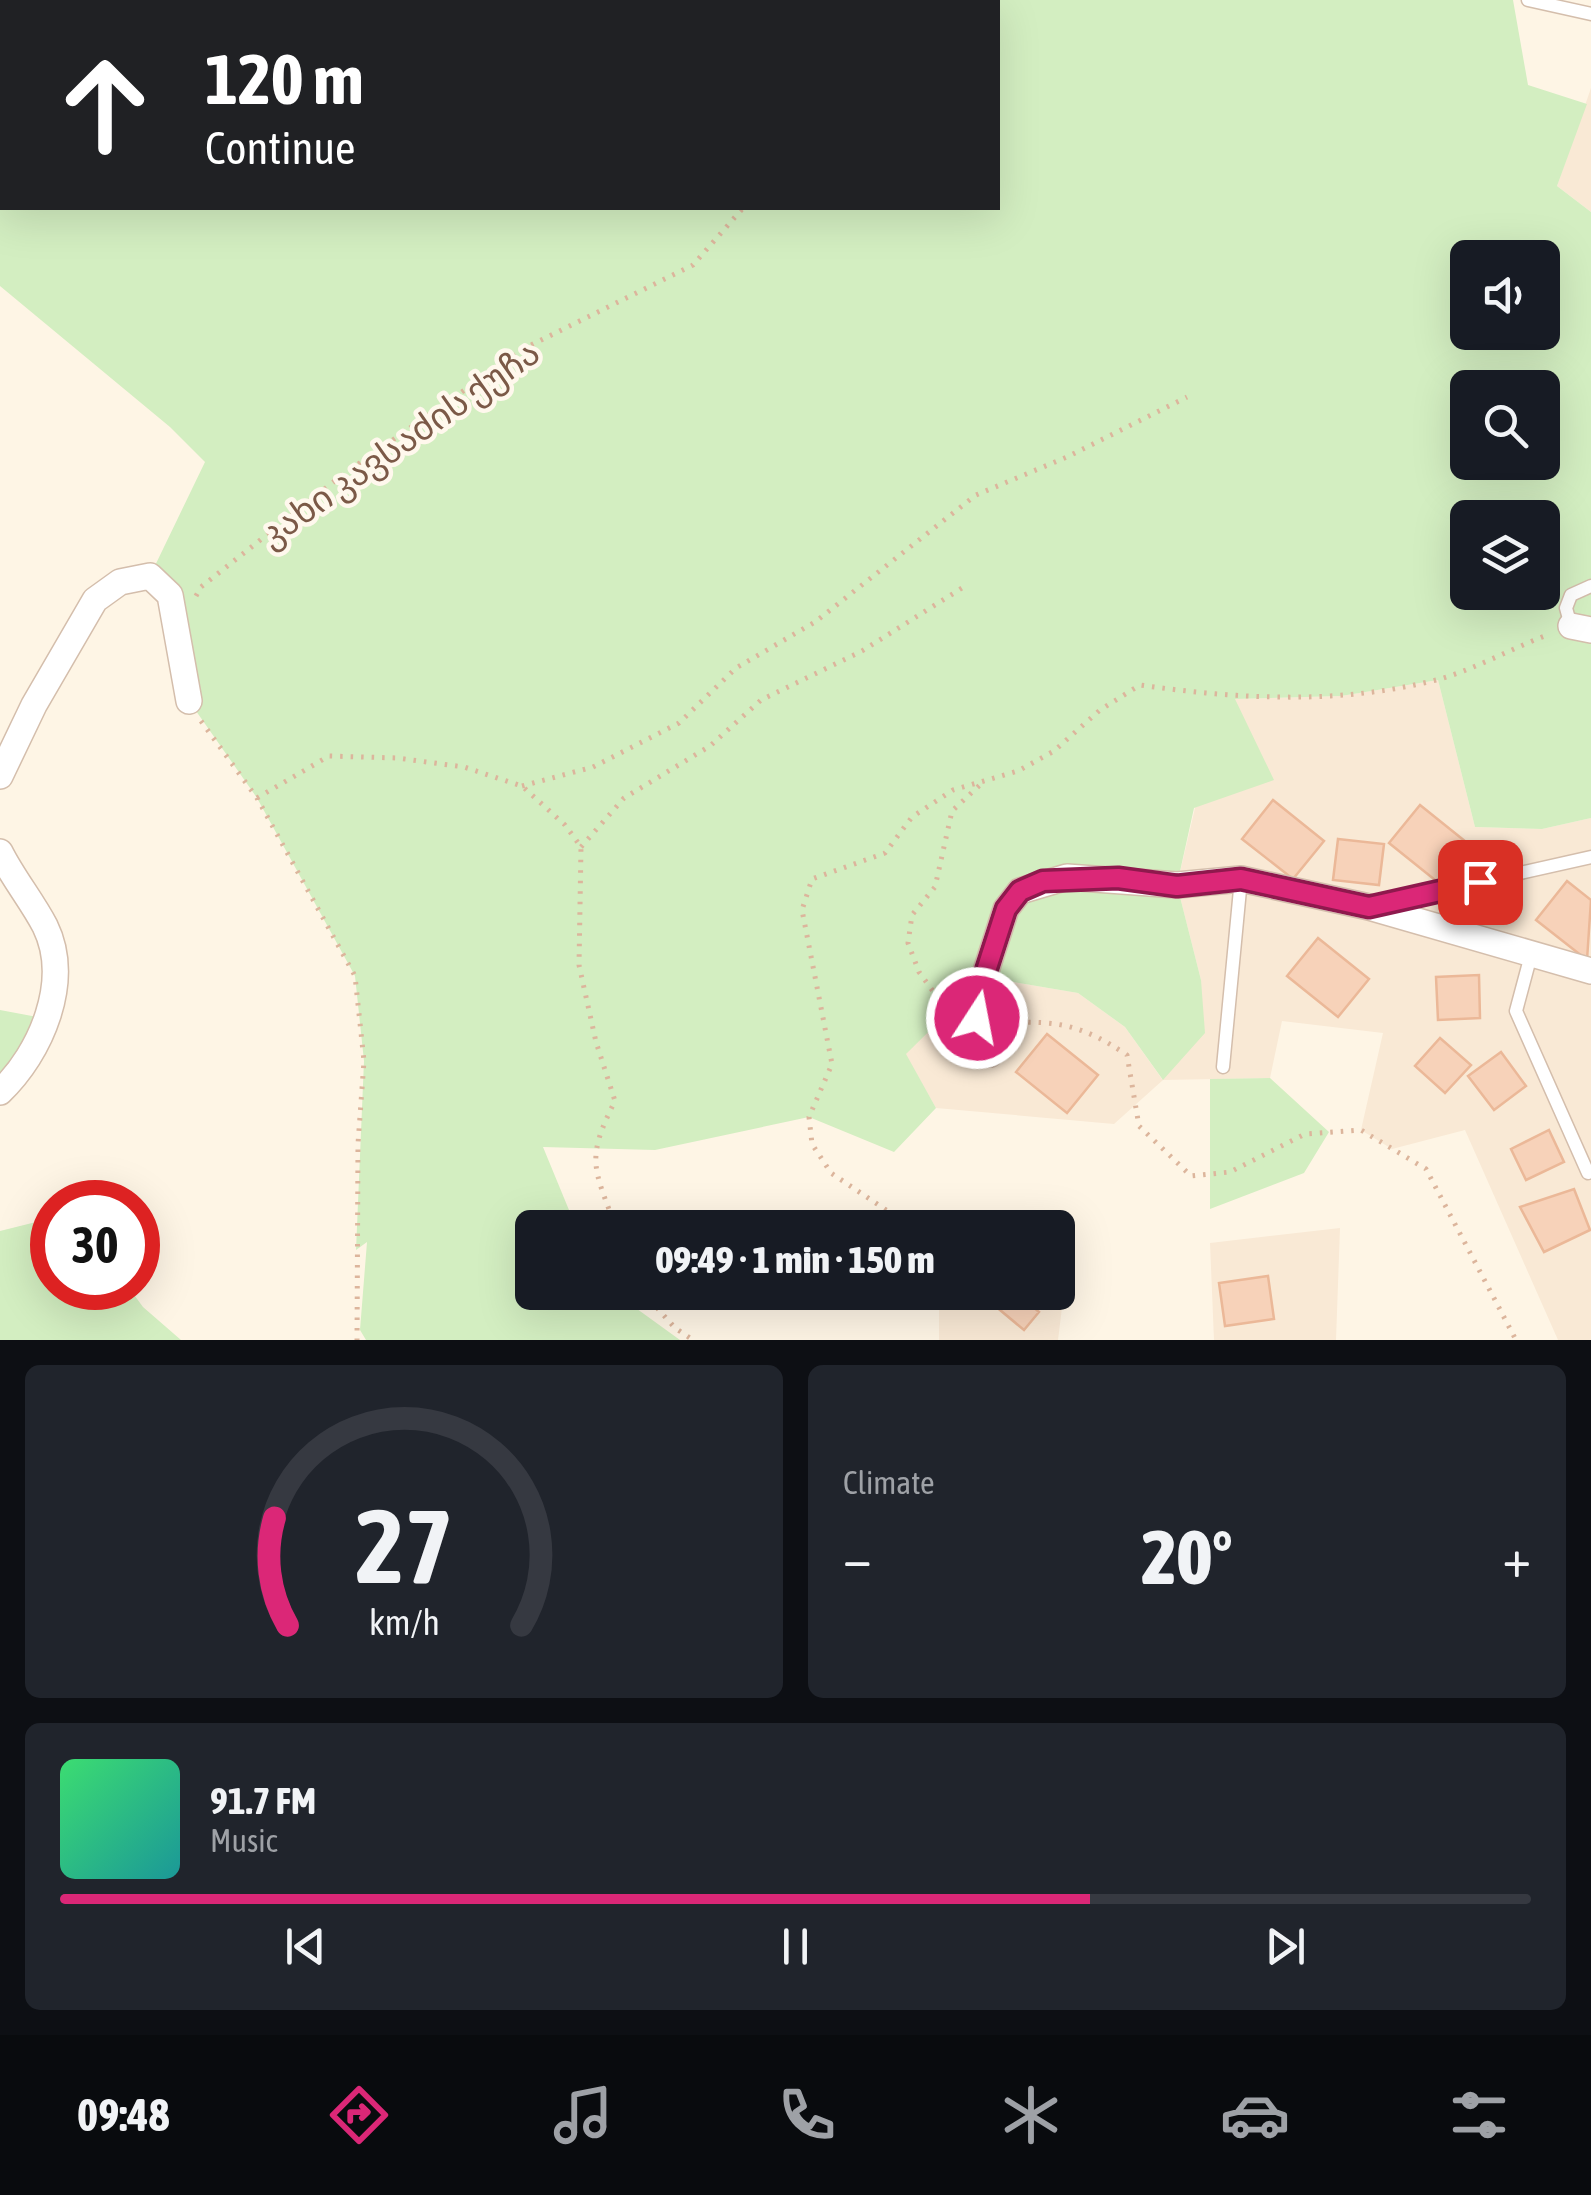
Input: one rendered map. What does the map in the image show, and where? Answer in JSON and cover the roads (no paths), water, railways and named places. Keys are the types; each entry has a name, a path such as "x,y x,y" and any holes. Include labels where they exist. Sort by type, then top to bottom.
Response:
{"street":[{"path":"0,776 34,704 95,600 120,582 150,576 170,595 189,700"},
{"path":"0,852 46,928 56,972 48,1020 0,1092"},
{"path":"990,1054 978,1026 984,977 1006,909 1020,891 1067,877 1177,886 1241,879 1369,907 1591,972"}],"lane":[{"path":"1528,0 1591,14"},
{"path":"1581,628 1566,608 1571,595 1591,586"},
{"path":"1369,907 1591,857"},
{"path":"1223,1068 1241,879"},
{"path":"1532,956 1516,1012 1588,1173"}]}
